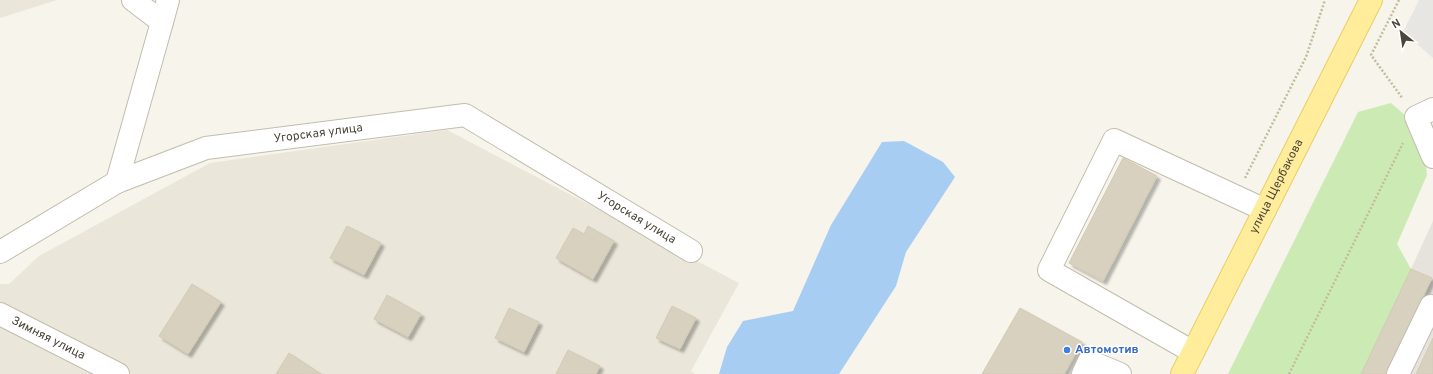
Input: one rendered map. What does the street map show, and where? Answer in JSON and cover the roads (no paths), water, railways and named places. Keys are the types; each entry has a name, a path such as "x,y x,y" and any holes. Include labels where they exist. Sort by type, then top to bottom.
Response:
{"main road":[{"name":"улица Щербакова","path":"1182,374 1371,0"}],"street":[{"path":"133,0 162,22"},
{"path":"117,182 168,0"},
{"path":"1425,113 1433,158"},
{"name":"Угорская улица","path":"0,252 117,182 206,148 465,115 691,251"},
{"path":"1193,352 1050,270 1114,140 1265,210"},
{"path":"1398,374 1431,306"},
{"name":"Зимняя улица","path":"0,314 118,374"},
{"path":"1084,374 1090,361 1120,374"}],"water":[{"path":"904,141 943,162 955,177 906,252 896,286 839,374 719,374 727,347 743,321 793,311 831,225 882,142"}],"place":[{"name":"Автомотив","path":"1067,350"}]}
